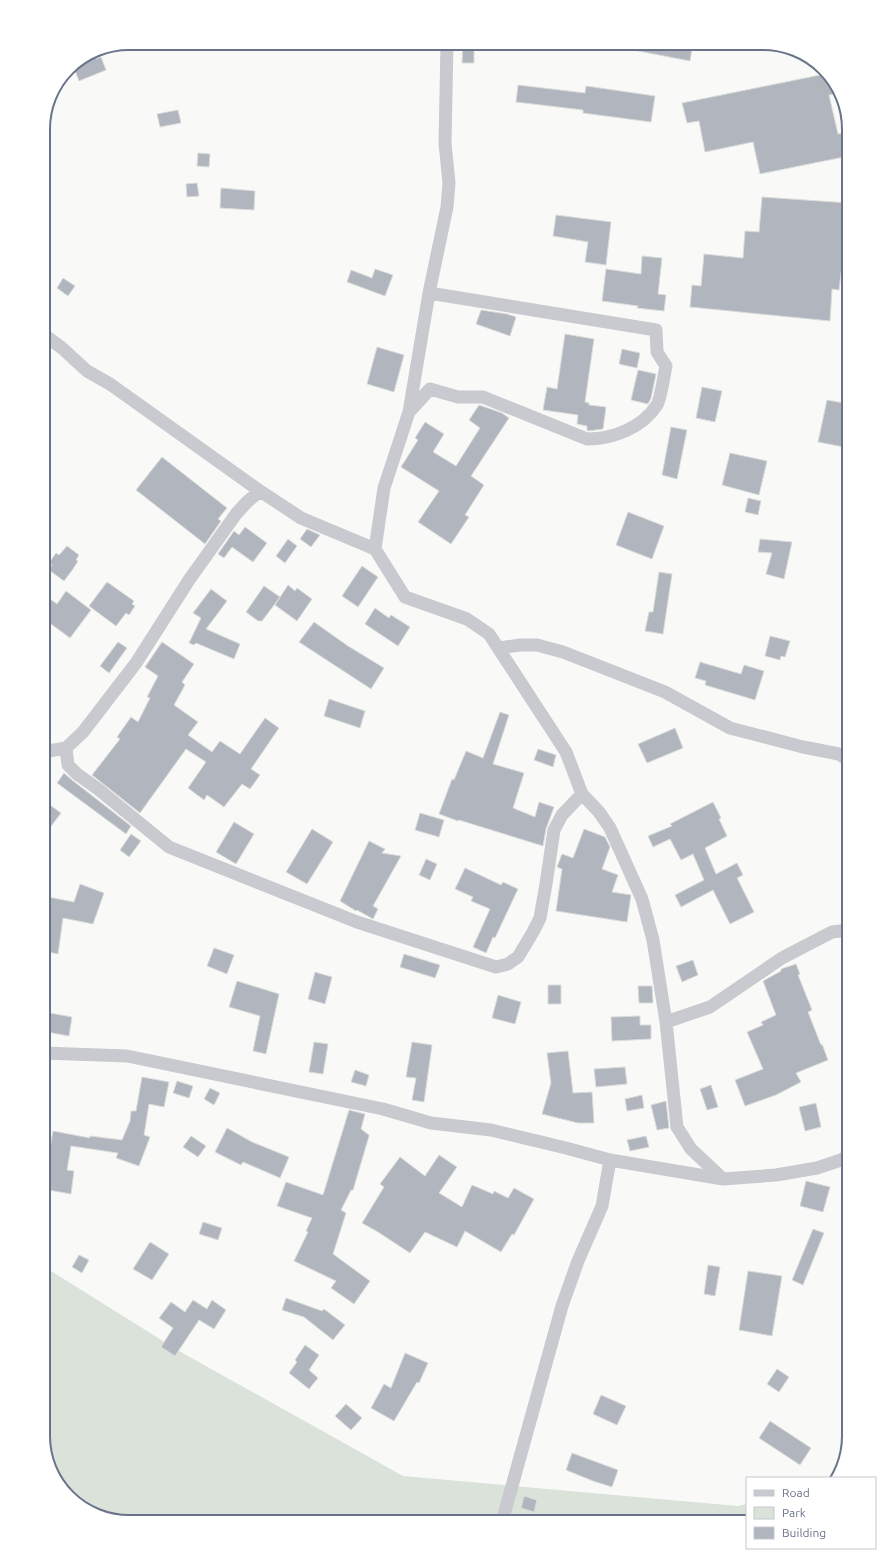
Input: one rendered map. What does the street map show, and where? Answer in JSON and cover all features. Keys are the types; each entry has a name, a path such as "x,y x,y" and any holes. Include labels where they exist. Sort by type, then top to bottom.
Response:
{"street":[{"path":"375,550 384,488 409,412 429,293 447,207 449,183 445,143 447,50"},
{"path":"409,412 430,389 458,397 483,397 587,439 601,439 627,431 645,420 658,404 666,366 656,352 656,330 429,293"},
{"path":"50,339 87,371 110,384 260,491 301,518 375,550 405,597 466,619 488,634 499,648 566,752 582,794 599,812 610,828 642,899 653,940 666,1022 677,1127 690,1150 723,1179"},
{"path":"50,751 66,748 83,732 136,663 189,580 236,514 260,491"},
{"path":"499,648 537,646 563,652 665,692 730,728 803,747 839,754 842,756"},
{"path":"66,748 68,765 77,774 98,789 169,847 358,922 496,967 508,964 518,957 540,918 554,830 562,815 582,794"},
{"path":"666,1022 710,1007 782,958 832,932 842,931"},
{"path":"50,1053 127,1056 383,1109 431,1123 491,1130 610,1160 723,1179 776,1175 817,1168 842,1159"},
{"path":"504,1515 562,1306 578,1260 602,1206 610,1160"}],"green space":[{"path":"50,1270 179,1351 403,1476 738,1506 746,1504 746,1515 124,1515 104,1511 85,1502 70,1488 63,1480 54,1461 50,1436"}],"building":[{"path":"463,50 474,50 474,63 462,63"},
{"path":"633,50 692,50 690,61"},
{"path":"101,57 106,70 79,81 75,71 94,58 96,59"},
{"path":"820,75 829,85 834,94 829,95 838,134 842,133 842,157 760,174 753,142 705,152 699,121 687,123 682,103"},
{"path":"518,85 585,93 586,86 655,96 651,122 583,113 583,110 516,102"},
{"path":"178,110 181,123 160,127 157,114"},
{"path":"198,153 210,154 209,167 197,166"},
{"path":"197,183 199,196 187,197 186,184"},
{"path":"221,188 255,191 254,210 220,208"},
{"path":"762,197 842,203 842,265 839,290 832,289 830,321 690,307 692,285 701,286 704,254 743,258 745,231 759,232"},
{"path":"556,215 611,222 606,265 585,262 588,242 553,236"},
{"path":"642,256 662,258 658,294 666,295 664,311 637,308 638,306 602,301 606,269 641,274"},
{"path":"375,269 393,275 385,296 347,282 351,270 372,278"},
{"path":"63,278 75,286 68,296 57,288"},
{"path":"481,310 516,317 510,336 476,324"},
{"path":"565,334 594,339 585,402 589,403 589,405 606,407 603,429 588,431 587,426 577,424 578,415 543,410 547,387 557,389"},
{"path":"377,347 404,355 394,392 367,384"},
{"path":"622,349 640,353 637,368 619,364"},
{"path":"638,370 656,374 651,398 648,404 631,400"},
{"path":"702,387 722,391 715,422 696,418"},
{"path":"827,400 842,403 842,447 818,442"},
{"path":"479,405 502,413 509,418 471,476 484,485 465,515 469,517 451,544 418,522 439,491 401,467 418,440 415,438 425,422 444,434 433,452 456,466 480,428 469,420"},
{"path":"671,427 687,430 677,479 662,475"},
{"path":"730,453 767,461 759,495 722,485"},
{"path":"162,457 227,508 218,519 221,521 205,544 136,490"},
{"path":"748,498 761,501 758,515 745,512"},
{"path":"628,512 664,526 652,559 616,545"},
{"path":"245,527 267,543 253,562 232,547 224,558 218,554 234,531 239,535"},
{"path":"307,529 320,535 311,547 300,539"},
{"path":"288,539 297,546 285,563 276,556"},
{"path":"760,539 792,542 784,579 766,574 772,553 758,552"},
{"path":"67,546 79,555 76,560 78,561 64,581 50,571 52,565 50,562 56,553 59,555"},
{"path":"362,566 378,577 358,607 342,596"},
{"path":"659,572 672,574 663,634 645,631 649,612 653,612"},
{"path":"107,582 134,601 132,604 135,606 129,615 126,613 116,626 89,606"},
{"path":"288,585 295,591 297,588 312,599 297,621 275,605"},
{"path":"264,586 280,597 262,621 258,621 246,612"},
{"path":"211,589 227,601 206,629 240,644 234,659 196,643 194,645 189,643 201,618 193,613"},
{"path":"66,591 91,610 70,638 50,623 50,599 57,604"},
{"path":"375,608 389,618 391,615 410,627 398,646 365,624"},
{"path":"314,622 348,646 384,668 371,689 299,642"},
{"path":"770,636 790,641 785,657 781,656 780,660 765,656"},
{"path":"118,642 127,648 109,673 100,666"},
{"path":"162,642 194,664 182,682 185,685 174,705 198,722 188,735 212,752 220,741 240,754 265,718 279,728 251,769 260,775 250,789 242,784 224,807 207,795 204,800 188,788 206,762 186,749 140,813 92,775 120,739 117,737 131,717 138,722 150,698 147,697 158,676 145,667"},
{"path":"700,662 741,674 744,665 764,671 755,700 705,685 706,681 695,678"},
{"path":"329,699 365,711 360,728 324,716"},
{"path":"500,712 509,715 493,764 524,773 513,808 535,817 539,802 554,807 546,829 543,846 439,814 452,779 454,780 466,751 483,758"},
{"path":"675,728 683,748 647,763 638,744"},
{"path":"538,749 556,755 553,767 534,760"},
{"path":"64,773 131,826 126,834 57,783"},
{"path":"713,802 721,818 719,819 727,836 705,848 716,874 737,863 743,875 737,878 754,912 730,924 713,890 681,907 675,895 704,880 693,854 681,860 670,839 653,847 648,836 672,826 670,824"},
{"path":"50,805 61,813 50,828"},
{"path":"420,813 444,820 439,837 415,830"},
{"path":"234,822 254,834 236,864 216,852"},
{"path":"312,829 333,842 307,884 286,872"},
{"path":"584,829 605,837 610,847 602,869 618,875 612,892 631,895 627,922 556,911 562,869 557,867 562,854 573,858"},
{"path":"131,834 141,841 129,857 120,850"},
{"path":"369,841 385,849 382,853 401,856 373,906 378,909 373,919 340,901"},
{"path":"426,859 437,864 430,880 419,875"},
{"path":"465,868 501,885 503,882 518,889 495,938 493,937 486,953 473,947 490,909 471,901 473,897 455,889"},
{"path":"80,884 104,893 93,924 63,918 58,954 50,952 50,897 74,902"},
{"path":"214,948 234,955 227,974 207,966"},
{"path":"404,954 440,965 435,978 400,967"},
{"path":"693,960 698,975 682,982 676,966"},
{"path":"796,964 800,974 798,975 812,1010 808,1012 828,1060 796,1073 801,1082 776,1095 745,1106 735,1080 763,1069 747,1032 763,1025 761,1022 776,1015 763,981 781,971 781,969"},
{"path":"315,972 332,977 325,1004 308,999"},
{"path":"237,981 279,994 266,1054 253,1051 260,1016 229,1007"},
{"path":"548,985 561,985 561,1004 548,1004"},
{"path":"638,986 652,986 653,1003 639,1003"},
{"path":"498,995 521,1002 515,1024 492,1018"},
{"path":"50,1013 72,1017 69,1036 50,1033"},
{"path":"640,1016 640,1025 651,1025 651,1039 612,1041 611,1017"},
{"path":"314,1042 328,1044 323,1074 309,1072"},
{"path":"412,1042 432,1045 424,1102 412,1100 416,1078 406,1077"},
{"path":"568,1051 573,1093 592,1092 594,1123 578,1123 542,1114 551,1083 547,1053"},
{"path":"625,1067 627,1084 596,1087 594,1069"},
{"path":"355,1070 369,1075 366,1086 351,1082"},
{"path":"142,1077 169,1082 164,1107 149,1104 144,1135 150,1137 139,1166 116,1158 118,1153 71,1146 67,1170 74,1171 71,1194 50,1190 50,1148 53,1131 90,1138 90,1136 122,1140 130,1121 131,1111 136,1111"},
{"path":"177,1081 193,1086 189,1098 173,1093"},
{"path":"711,1085 718,1107 707,1110 700,1089"},
{"path":"210,1088 220,1093 214,1105 204,1099"},
{"path":"642,1095 644,1108 627,1111 625,1099"},
{"path":"666,1101 669,1128 657,1130 651,1105"},
{"path":"816,1103 821,1127 805,1131 799,1107"},
{"path":"349,1110 365,1114 361,1129 369,1136 353,1190 351,1190 341,1210 346,1213 333,1254 370,1281 354,1304 331,1288 336,1281 294,1261 308,1232 306,1231 312,1218 277,1206 286,1182 323,1195"},
{"path":"227,1128 252,1142 289,1157 280,1178 243,1162 241,1165 215,1152"},
{"path":"191,1136 206,1146 198,1157 183,1147"},
{"path":"646,1136 649,1147 630,1151 627,1140"},
{"path":"439,1155 457,1167 439,1193 462,1207 472,1185 493,1194 494,1191 508,1198 514,1188 534,1199 514,1235 512,1234 501,1252 465,1231 457,1247 425,1232 410,1253 362,1223 384,1187 380,1184 400,1157 425,1176"},
{"path":"806,1181 830,1187 823,1212 800,1206"},
{"path":"203,1222 222,1228 218,1240 199,1234"},
{"path":"813,1229 824,1233 803,1285 792,1280"},
{"path":"150,1242 169,1254 152,1280 133,1269"},
{"path":"79,1255 89,1260 82,1273 72,1267"},
{"path":"708,1265 720,1267 715,1296 704,1294"},
{"path":"748,1271 782,1276 772,1336 739,1330"},
{"path":"286,1298 322,1311 324,1309 345,1325 333,1340 304,1317 282,1310"},
{"path":"193,1300 207,1309 212,1300 226,1310 214,1329 199,1320 175,1356 161,1347 173,1328 159,1318 171,1302 185,1312"},
{"path":"305,1345 319,1355 309,1370 318,1378 309,1389 289,1373 297,1362 295,1360"},
{"path":"405,1353 428,1363 419,1383 417,1382 394,1421 371,1408 384,1384 391,1388"},
{"path":"777,1369 789,1377 779,1392 767,1384"},
{"path":"601,1395 626,1406 617,1425 593,1414"},
{"path":"346,1404 362,1418 351,1430 335,1416"},
{"path":"770,1421 811,1448 800,1465 759,1438"},
{"path":"572,1453 618,1470 612,1487 566,1470"},
{"path":"524,1496 537,1500 534,1512 521,1508"}]}
